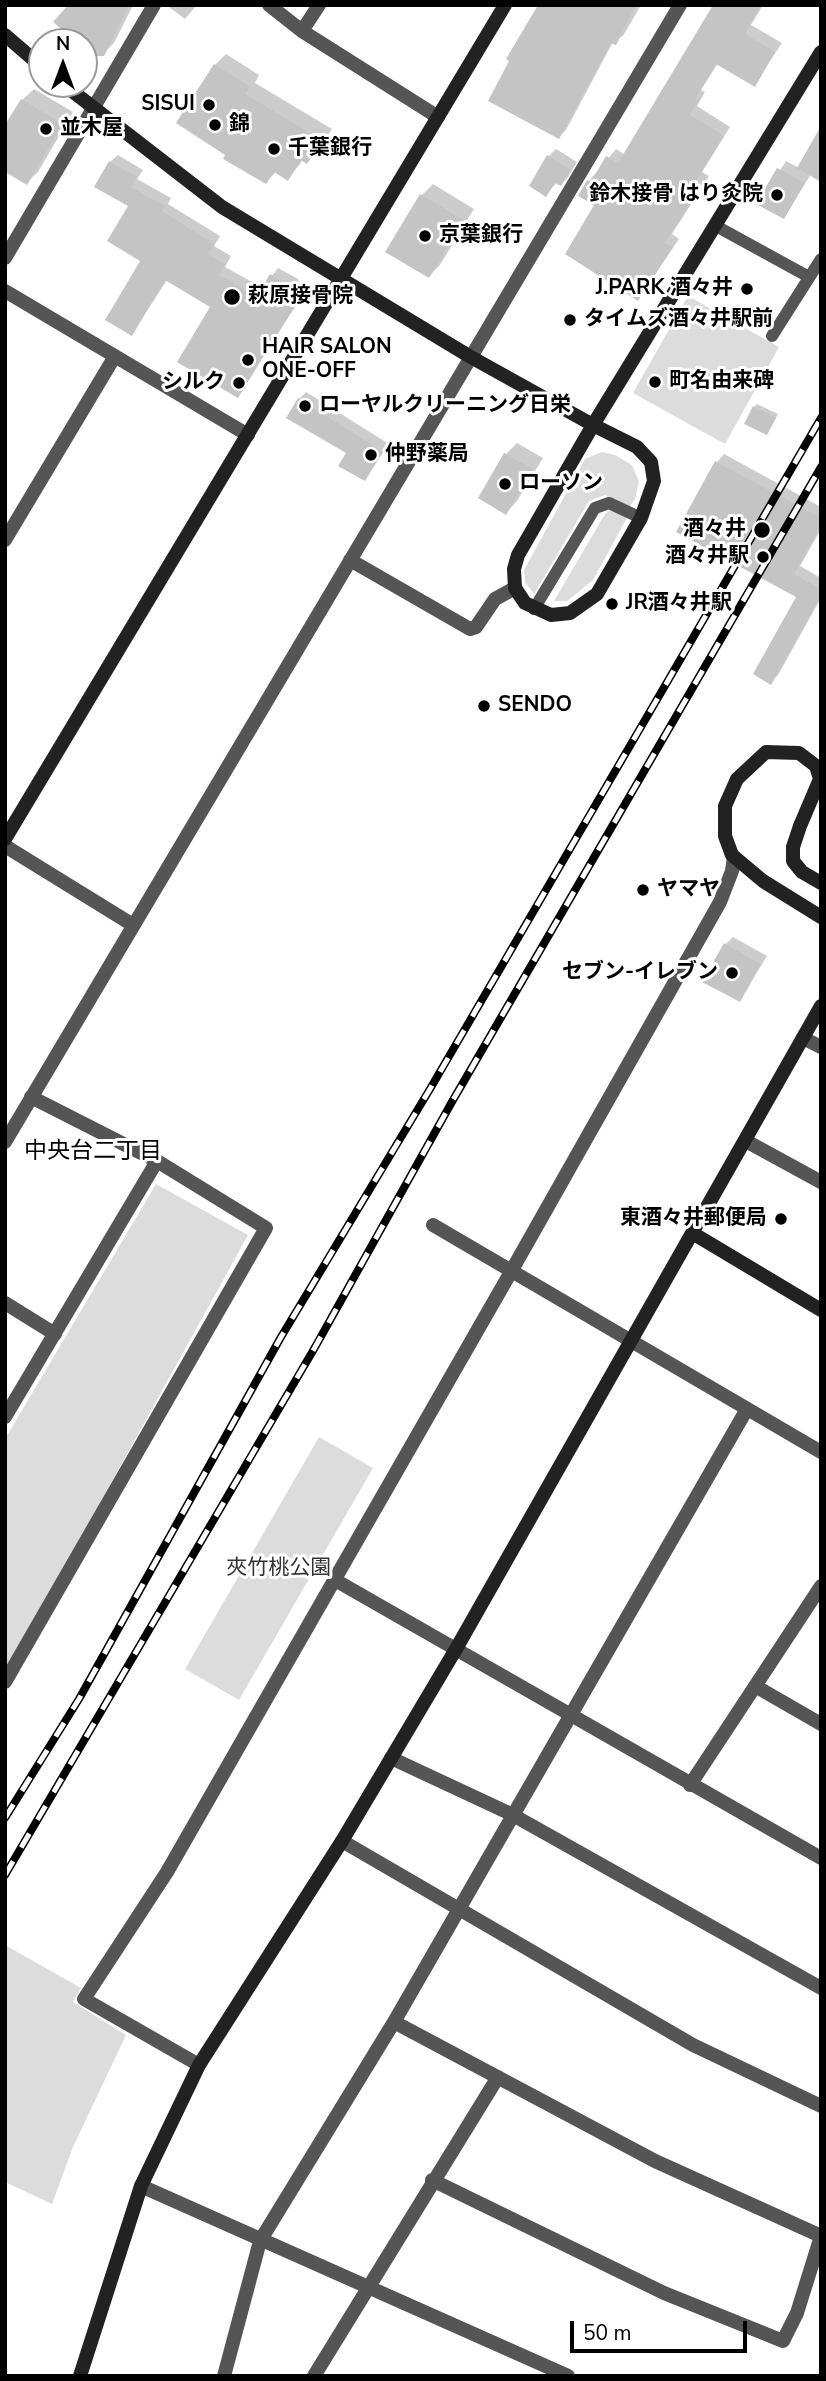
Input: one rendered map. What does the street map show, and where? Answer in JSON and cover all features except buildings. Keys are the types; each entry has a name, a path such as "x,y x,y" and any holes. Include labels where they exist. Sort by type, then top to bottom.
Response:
{"street":[{"path":"5,258 154,5"},
{"path":"269,5 302,31 438,117"},
{"path":"302,31 319,5"},
{"path":"5,839 505,5"},
{"path":"5,1142 469,356 680,5"},
{"path":"5,35 28,55"},
{"path":"80,98 222,207 469,356 593,425 637,447 651,462 654,481 641,518 597,594 584,606 560,616 534,609 515,588 513,579 518,555 593,425 819,57"},
{"path":"5,291 248,435"},
{"path":"5,540 115,356"},
{"path":"350,560 470,629 476,627 495,600 515,588"},
{"path":"821,883 802,872 793,861 793,847 800,826 821,779 816,766 799,753 766,752 737,779 725,806 725,836 734,857 764,881 821,917"},
{"path":"5,846 133,925"},
{"path":"199,2065 84,1999 167,1872 512,1270 720,902 732,871 734,857"},
{"path":"80,2376 141,2186 199,2065 342,1841 456,1650 629,1340 694,1234 821,1006"},
{"path":"803,1038 821,1047"},
{"path":"5,1682 265,1228 157,1161 31,1097"},
{"path":"746,1142 821,1182"},
{"path":"5,1417 157,1161"},
{"path":"433,1225 821,1452"},
{"path":"694,1234 821,1310"},
{"path":"5,1303 55,1334"},
{"path":"224,2376 260,2241 394,2022 511,1814 747,1409"},
{"path":"335,1580 568,1716 821,1858"},
{"path":"690,1785 820,1589"},
{"path":"755,1686 821,1724"},
{"path":"391,1758 511,1814 821,1988"},
{"path":"342,1841 459,1906 693,2045 821,2106"},
{"path":"394,2022 655,2161 821,2236 797,2312 783,2341 664,2293 432,2180"},
{"path":"314,2376 432,2180 498,2077"},
{"path":"141,2186 568,2376"}],"lane":[{"path":"716,226 809,277"},
{"path":"772,336 821,260"},
{"path":"534,609 595,508 609,503 641,518"}],"green space":[{"path":"688,296 779,347 725,444 633,393"},
{"path":"602,452 615,455 632,465 639,482 635,499 629,508 605,495 589,501 534,594 525,582 524,570 585,459"},
{"path":"611,510 628,516 593,580 567,601 554,601 605,514"},
{"path":"156,1184 248,1235 5,1675 5,1439"},
{"name":"夾竹桃公園","path":"319,1437 373,1468 239,1700 185,1669"},
{"path":"5,1945 81,1988 73,2002 126,2035 73,2147 52,2204 5,2182"}],"railway":[{"path":"5,1818 79,1699 281,1337 430,1089 821,418"},
{"path":"5,1875 314,1349 453,1100 821,467"}],"place":[{"name":"SISUI","path":"209,105"},
{"name":"錦","path":"215,125"},
{"name":"並木屋","path":"46,129"},
{"name":"千葉銀行","path":"274,149"},
{"name":"鈴木接骨 はり灸院","path":"777,195"},
{"name":"京葉銀行","path":"425,236"},
{"name":"J.PARK 酒々井","path":"747,289"},
{"name":"萩原接骨院","path":"232,297"},
{"name":"タイムズ酒々井駅前","path":"570,320"},
{"name":"HAIR SALON ONE-OFF","path":"248,360"},
{"name":"町名由来碑","path":"655,382"},
{"name":"シルク","path":"239,383"},
{"name":"ローヤルクリーニング日栄","path":"305,406"},
{"name":"仲野薬局","path":"371,455"},
{"name":"ローソン","path":"505,484"},
{"name":"酒々井","path":"762,530"},
{"name":"酒々井駅","path":"763,557"},
{"name":"JR酒々井駅","path":"612,604"},
{"name":"SENDO","path":"484,706"},
{"name":"ヤマヤ","path":"643,890"},
{"name":"セブン-イレブン","path":"732,973"},
{"name":"東酒々井郵便局","path":"781,1219"}],"district":[{"name":"中央台二丁目","path":"93,1152"}]}
